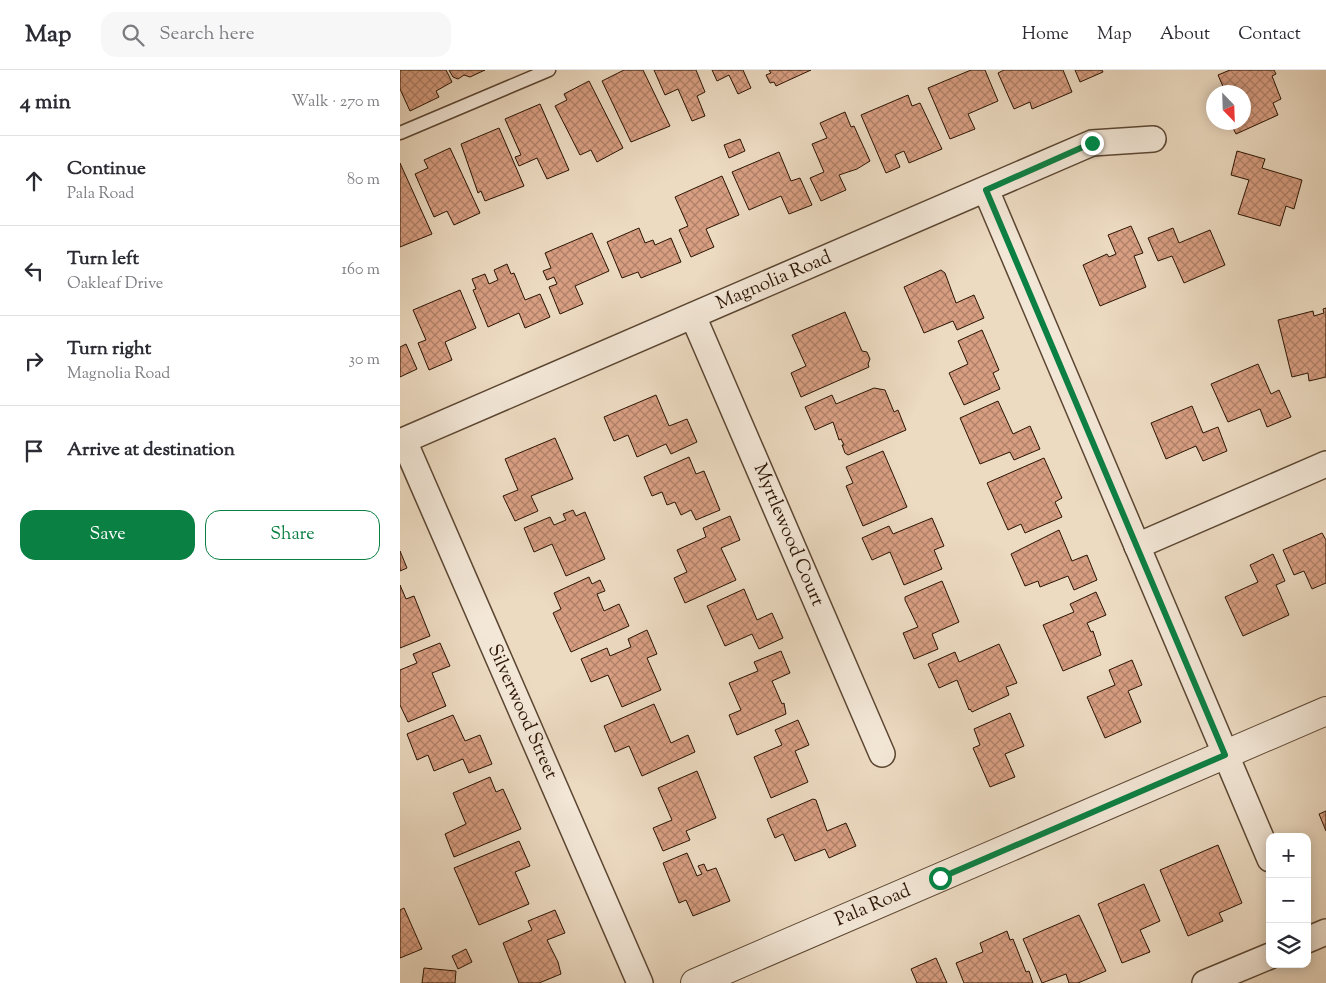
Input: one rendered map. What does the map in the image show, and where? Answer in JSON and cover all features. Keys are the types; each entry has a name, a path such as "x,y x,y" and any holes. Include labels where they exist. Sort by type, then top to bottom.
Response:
{"street":[{"name":"Magnolia Road","path":"402,441 1092,143 1153,138"},
{"path":"986,190 1266,850"},
{"name":"Myrtlewood Court","path":"693,316 882,754"},
{"name":"Silverwood Street","path":"402,441 640,983"},
{"path":"1137,546 1326,464"},
{"name":"Pala Road","path":"695,983 1326,711"},
{"path":"1311,938 1326,932"},
{"path":"1205,983 1266,958"}],"lane":[{"path":"400,133 548,70"}],"building":[{"path":"400,70 446,70 452,82 436,91 439,97 410,111 400,89"},
{"path":"449,70 485,70 470,77 464,75 458,79 453,77"},
{"path":"624,70 643,70 670,126 631,142 602,81"},
{"path":"654,70 696,70 705,92 697,96 705,116 692,121 678,89 665,95"},
{"path":"712,70 743,70 751,88 738,94 729,75 717,81"},
{"path":"769,70 811,70 776,86 774,82 770,83 766,75 771,73"},
{"path":"971,70 985,70 998,101 968,114 975,129 950,139 928,88"},
{"path":"1004,70 1063,70 1072,92 1032,109 1030,102 1014,109 998,73"},
{"path":"1075,70 1102,70 1103,72 1080,82"},
{"path":"1230,70 1274,70 1276,74 1272,76 1281,99 1273,103 1278,115 1251,127 1251,85 1222,85 1218,75"},
{"path":"589,81 623,148 597,162 591,150 580,155 555,106 567,100 564,94"},
{"path":"908,95 912,106 920,103 942,149 909,163 904,151 895,155 900,167 886,173 861,115"},
{"path":"540,104 569,170 547,179 537,158 519,166 515,157 521,155 505,119"},
{"path":"845,112 851,127 854,126 870,161 857,169 839,175 846,190 821,201 810,178 824,172 812,144 827,138 820,123"},
{"path":"499,128 524,186 485,201 481,191 478,193 461,144"},
{"path":"1234,130 1245,130 1236,134"},
{"path":"740,139 745,151 729,158 724,145"},
{"path":"450,148 480,213 454,225 447,211 434,217 415,174 428,168 424,160"},
{"path":"1237,151 1265,159 1262,168 1302,180 1294,209 1286,206 1280,226 1238,214 1249,180 1231,175"},
{"path":"779,152 791,181 800,178 812,205 789,214 781,196 749,210 732,172"},
{"path":"400,163 432,234 400,247"},
{"path":"722,176 739,215 706,229 714,247 691,257 679,230 688,226 675,197"},
{"path":"1131,226 1143,253 1134,256 1146,287 1100,306 1083,265 1107,254 1109,257 1116,254 1108,235"},
{"path":"639,228 645,243 653,240 655,245 671,238 681,262 641,278 638,272 622,278 607,242"},
{"path":"1173,228 1179,243 1210,230 1225,265 1184,283 1172,256 1158,261 1148,238"},
{"path":"592,233 609,271 575,286 583,304 560,314 549,287 557,284 554,277 547,280 543,271 551,268 545,253"},
{"path":"507,264 511,274 514,273 525,300 540,294 550,317 525,328 519,313 488,327 473,290 476,289 472,279 485,274 489,284 498,280 494,270"},
{"path":"941,270 945,273 956,303 974,295 984,318 957,330 953,321 924,333 904,287"},
{"path":"460,290 476,328 445,342 452,360 429,370 418,343 426,340 413,310"},
{"path":"1326,308 1326,377 1309,381 1308,373 1292,377 1278,320 1313,311 1314,316 1324,313 1323,309"},
{"path":"845,312 862,351 867,352 870,359 869,367 801,397 791,373 806,366 792,335"},
{"path":"982,330 999,370 993,373 1000,389 964,405 949,373 968,364 958,341"},
{"path":"406,344 417,369 400,377 400,347"},
{"path":"1258,364 1271,394 1279,390 1291,417 1267,427 1260,409 1228,422 1211,384"},
{"path":"874,388 885,390 894,412 898,410 906,430 848,455 845,453 841,439 839,440 833,422 815,430 805,407 832,395 836,404"},
{"path":"656,395 669,426 687,419 697,442 671,454 666,444 637,457 628,435 614,441 604,417"},
{"path":"998,401 1013,434 1030,426 1040,449 1014,460 1010,452 980,464 960,418"},
{"path":"1192,406 1203,433 1218,427 1227,451 1203,461 1196,446 1166,459 1151,423"},
{"path":"555,438 573,479 531,496 538,511 515,521 503,496 518,490 505,459"},
{"path":"883,451 907,507 863,526 846,486 853,483 846,467"},
{"path":"689,457 696,474 704,471 720,510 696,520 691,510 681,515 675,502 667,505 662,492 652,496 644,477"},
{"path":"1044,458 1062,498 1055,502 1062,517 1025,533 1021,524 1008,530 987,483"},
{"path":"573,510 576,516 585,512 605,559 566,576 552,544 534,552 524,528 550,517 554,525 566,520 563,514"},
{"path":"730,516 740,540 721,548 736,580 685,603 674,578 687,572 677,550 706,537 703,528"},
{"path":"932,518 944,546 934,550 942,569 904,585 890,552 872,560 862,538 889,526 893,534"},
{"path":"1059,530 1072,561 1087,555 1097,580 1074,590 1068,576 1040,587 1038,581 1025,586 1011,554"},
{"path":"1322,533 1326,540 1326,583 1312,589 1304,571 1294,575 1283,550"},
{"path":"400,551 407,568 400,571"},
{"path":"1273,554 1285,581 1276,585 1289,615 1243,636 1225,597 1258,582 1250,565"},
{"path":"589,577 592,584 600,580 605,591 597,594 604,611 619,604 629,626 571,652 553,613 561,609 554,593"},
{"path":"942,581 959,622 932,634 938,649 914,659 903,633 918,627 905,597"},
{"path":"400,585 406,599 414,596 430,636 400,648"},
{"path":"744,589 757,620 772,613 783,638 759,649 752,634 725,646 707,606"},
{"path":"1096,592 1106,615 1087,623 1091,632 1093,631 1101,655 1063,671 1043,625 1074,612 1070,604"},
{"path":"647,630 657,654 647,658 661,690 622,707 608,675 591,682 581,659 607,648 610,656 631,647 628,639"},
{"path":"440,643 450,666 432,673 446,706 408,722 400,705 400,670 417,663 413,654"},
{"path":"999,644 1017,683 1006,687 1009,695 972,712 969,710 957,680 939,688 928,664 955,652 959,662"},
{"path":"781,651 790,673 772,681 782,704 784,703 786,714 737,735 729,715 741,710 729,683 758,671 754,662"},
{"path":"1132,660 1142,685 1128,691 1141,722 1105,738 1087,697 1115,685 1109,670"},
{"path":"654,704 671,743 688,735 695,752 642,776 629,746 615,752 604,726"},
{"path":"1010,713 1024,746 1005,754 1015,777 990,787 973,748 980,745 974,729"},
{"path":"453,715 465,741 480,735 492,764 469,773 463,759 434,771 428,755 417,760 407,734"},
{"path":"798,720 809,745 795,751 808,782 771,798 754,757 782,745 775,730"},
{"path":"697,771 716,818 686,831 690,840 663,851 653,828 672,820 658,788"},
{"path":"490,777 496,792 503,789 521,829 454,857 445,834 466,824 453,793"},
{"path":"813,799 816,800 827,831 846,823 856,846 829,858 825,849 795,861 783,834 775,838 767,819"},
{"path":"1326,811 1326,831 1319,814"},
{"path":"519,841 530,866 515,872 529,904 479,925 454,868"},
{"path":"1218,845 1242,903 1219,913 1223,921 1188,936 1160,870"},
{"path":"687,853 697,876 702,874 698,866 704,864 707,871 716,868 730,901 693,916 686,900 679,903 663,863"},
{"path":"1144,884 1160,921 1140,930 1150,952 1122,963 1098,904"},
{"path":"404,908 422,949 400,958 400,910"},
{"path":"555,910 565,933 547,940 558,962 561,974 539,983 519,983 503,943 532,930 528,921"},
{"path":"1079,915 1106,971 1078,983 1069,983 1066,974 1042,983 1023,939"},
{"path":"1007,931 1010,940 1013,939 1026,972 1029,971 1033,983 964,983 956,963 983,952 980,943"},
{"path":"466,949 472,962 458,969 452,956"},
{"path":"936,958 947,983 917,983 911,969"},
{"path":"424,968 456,971 455,983 422,983"}],"route":[{"path":"940,878 1225,755 986,190 1092,143"}]}
